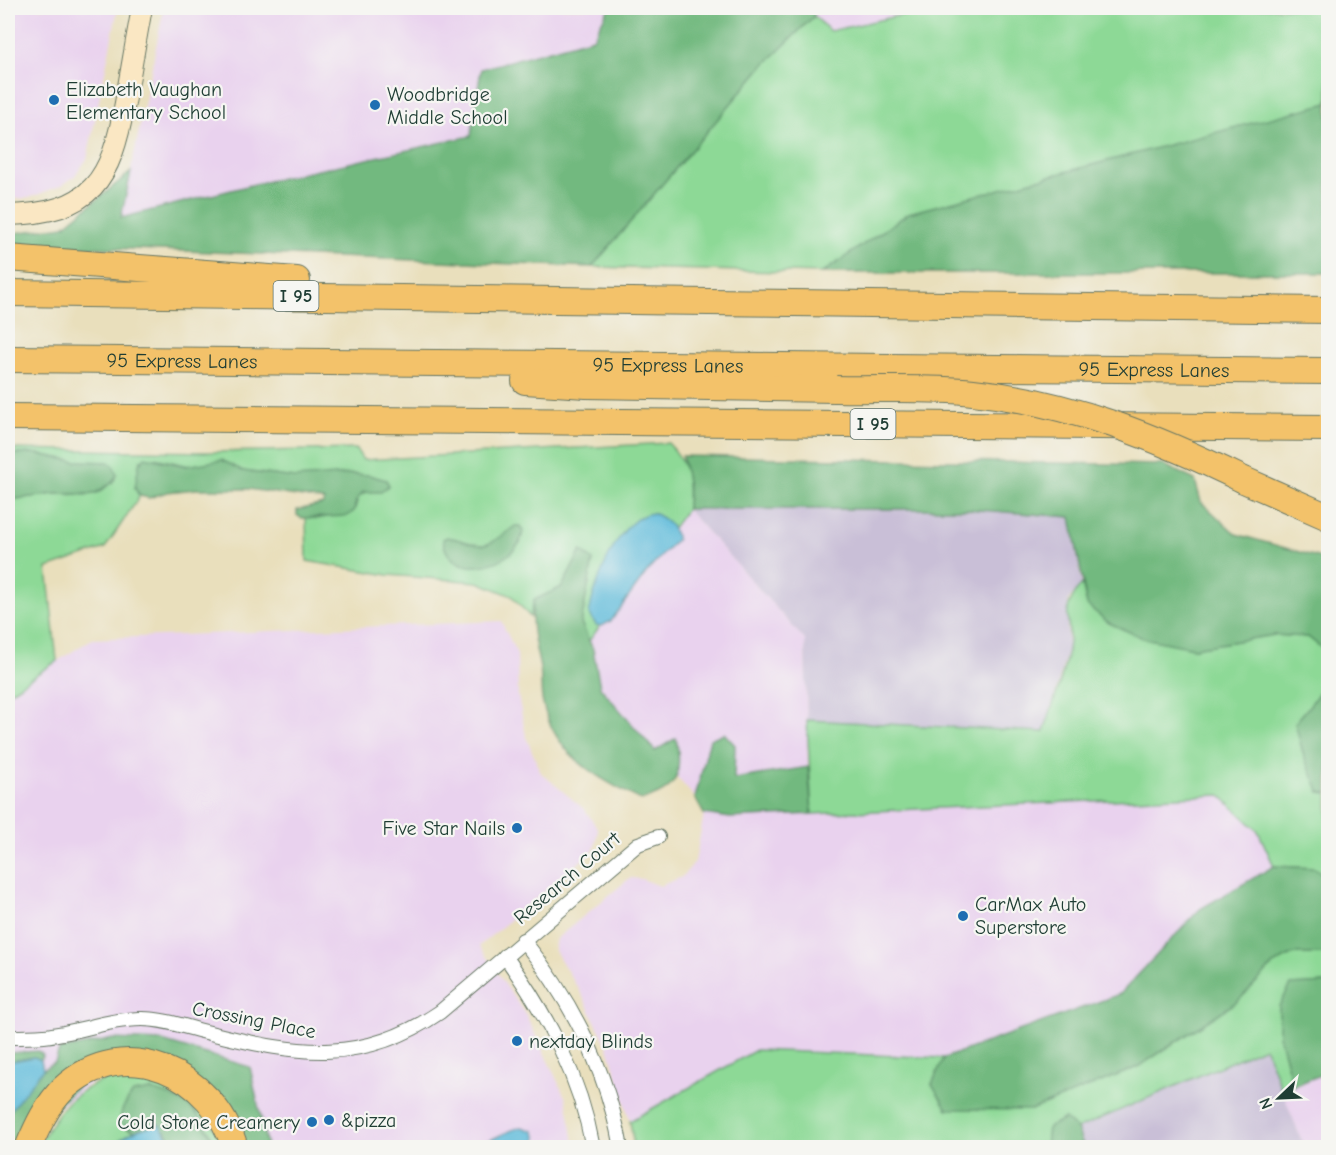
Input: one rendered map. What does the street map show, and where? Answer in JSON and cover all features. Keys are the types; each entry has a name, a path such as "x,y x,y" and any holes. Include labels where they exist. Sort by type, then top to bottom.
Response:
{"highway":[{"path":"8,258 343,284 477,287 585,299"},
{"name":"I 95","path":"8,293 585,299 991,308 1329,310"},
{"name":"95 Express Lanes","path":"8,357 57,360 313,363 1329,371"},
{"path":"313,363 586,385 972,392 1054,406 1144,434 1329,517"},
{"name":"I 95","path":"8,417 1329,428"},
{"path":"28,1148 51,1103 63,1089 94,1069 130,1062 167,1070 197,1086 222,1115 235,1148"}],"street":[{"path":"8,214 39,214 56,210 87,192 102,176 118,144 142,8"},
{"name":"Research Court","path":"505,956 638,844 658,837"},
{"path":"523,940 548,971 581,1028 607,1090 621,1148"},
{"path":"505,956 539,1005 561,1046 580,1096 593,1148"},
{"name":"Crossing Place","path":"8,1037 45,1036 120,1021 144,1019 256,1044 310,1052 358,1048 399,1036 423,1024 505,956"}],"shaded area":[{"name":"Elizabeth Vaughan Elementary School","path":"8,8 118,8 87,159 74,177 62,185 29,198 8,199"},
{"name":"Woodbridge Middle School","path":"164,8 933,8 830,31 814,16 761,67 523,124 255,184 121,219"},
{"path":"687,509 805,640 808,767 734,779 695,798 600,687 589,641"},
{"path":"687,509 966,509 1071,517 1082,584 1069,599 1068,648 1044,732 807,720 805,640"},
{"path":"501,621 517,654 518,696 526,737 541,773 585,810 598,829 594,850 479,946 526,1015 566,1099 575,1147 254,1147 141,1044 8,1147 8,693 92,639"},
{"path":"1220,795 1258,831 1274,866 1200,909 1120,994 944,1058 756,1050 630,1121 608,1047 582,995 554,949 556,939 630,878 642,879 660,886 682,877 695,862 704,814 730,818"},
{"path":"1265,1047 1304,1147 1084,1147 1077,1129"},
{"path":"1328,1072 1328,1147 1304,1147 1282,1091"}],"green space":[{"path":"609,8 814,8 814,16 761,68 592,267 8,244 8,234 64,226 131,172 121,218 255,184 471,136 481,69 593,38"},
{"path":"933,8 1328,8 1328,105 909,213 822,273 592,267 761,68 814,16 830,31"},
{"path":"1328,103 1328,273 822,273 909,213"},
{"path":"668,443 684,466 687,482 687,509 589,641 581,623 593,560 581,551 562,587 534,600 530,617 512,596 478,582 388,575 307,561 306,517 317,519 354,511 359,496 369,491 343,474 295,478 243,471 222,461 190,466 155,458 140,460 137,493 140,496 105,548 47,568 57,661 8,693 8,500 54,494 89,495 100,492 115,479 108,462 74,461 32,453 8,455 8,449 209,452 356,449 363,460","holes":["511,530 521,542 507,555 486,565 453,538 484,545 497,541"]},
{"path":"32,453 74,461 108,462 113,465 117,474 112,483 94,494 54,494 8,500 8,455"},
{"path":"682,456 1164,465 1195,480 1201,502 1236,534 1328,560 1328,793 1320,792 1304,757 1295,723 1320,691 1326,674 1327,652 1308,637 1274,635 1194,648 1143,638 1109,623 1087,605 1071,517 966,509 687,509 688,486"},
{"path":"145,457 186,466 222,460 243,471 295,478 369,475 386,480 389,485 381,492 363,492 356,501 354,511 347,516 301,518 297,515 297,510 323,504 324,500 249,489 196,489 167,492 149,498 140,496 135,488 139,464"},
{"path":"515,526 520,526 523,531 519,544 510,554 483,565 469,566 457,562 447,553 443,539 447,537 482,545 488,544"},
{"path":"581,551 593,560 581,623 593,649 600,687 655,751 676,738 679,762 675,779 663,792 641,800 609,783 580,763 557,738 543,704 540,668 532,625 534,600 562,587"},
{"path":"1082,584 1087,605 1194,648 1274,635 1308,637 1327,652 1326,674 1320,691 1295,723 1320,792 1328,793 1328,877 1313,868 1274,866 1258,831 1220,795 812,814 807,720 1044,732 1068,650 1068,610 1074,594"},
{"path":"724,733 735,745 734,779 808,767 812,814 730,818 704,814 695,798 710,739"},
{"path":"1274,866 1314,868 1328,877 1328,954 1293,954 1273,965 1238,1001 1138,1067 1031,1110 947,1109 932,1084 944,1058 1120,994 1200,909"},
{"path":"1293,954 1328,954 1328,983 1291,985 1279,1036 1293,1086 1282,1091 1265,1047 1077,1129 1064,1119 1048,1127 1046,1148 634,1147 630,1121 756,1050 944,1058 932,1084 1031,1110 1138,1067 1238,1001 1273,965"},
{"path":"1328,983 1328,1072 1293,1086 1279,1036 1279,1006 1291,985"},
{"path":"113,1039 162,1041 250,1067 267,1147 244,1147 221,1100 103,1061 17,1147 8,1148 10,1109 43,1069 55,1062 59,1050"},
{"path":"38,1051 43,1055 41,1060 34,1057 8,1062 8,1053"},
{"path":"120,1075 159,1077 197,1098 225,1147 215,1147 209,1131 194,1109 128,1129 135,1131 122,1138 114,1147 37,1148 61,1110 79,1093 90,1086"},
{"path":"151,1090 174,1098 192,1109 205,1125 215,1147 175,1147 166,1131 141,1128 135,1131 123,1124 122,1110 133,1093"},
{"path":"1065,1119 1077,1129 1084,1147 1046,1147 1048,1127"}],"water":[{"path":"653,513 668,523 677,539 646,573 611,621 602,626 596,625 589,613 610,553 629,526 640,517"},
{"path":"34,1057 41,1060 43,1069 8,1114 8,1062"},
{"path":"159,1124 175,1147 114,1147 128,1135"},
{"path":"522,1127 534,1131 537,1138 534,1147 471,1147 509,1131"}],"place":[{"name":"Elizabeth Vaughan Elementary School","path":"54,100"},
{"name":"Woodbridge Middle School","path":"375,105"},
{"name":"Five Star Nails","path":"517,828"},
{"name":"CarMax Auto Superstore","path":"963,916"},
{"name":"nextday Blinds","path":"517,1041"},
{"name":"&pizza","path":"329,1120"},
{"name":"Cold Stone Creamery","path":"312,1122"}]}
